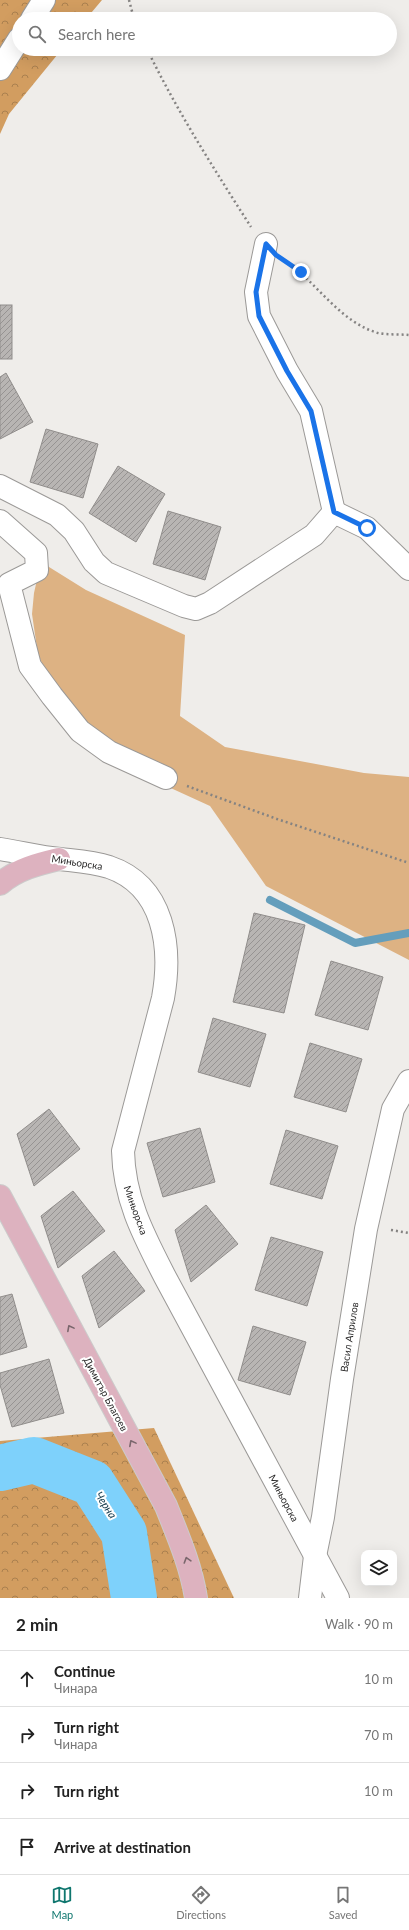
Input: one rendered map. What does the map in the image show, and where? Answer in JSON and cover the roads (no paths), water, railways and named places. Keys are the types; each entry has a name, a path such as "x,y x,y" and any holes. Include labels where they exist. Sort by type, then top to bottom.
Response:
{"main road":[{"path":"0,884 8,876 28,867 59,859"},
{"name":"Димитър Благоев","path":"0,1196 166,1506 184,1552 194,1583 196,1598"}],"street":[{"path":"36,12 44,0"},
{"path":"0,69 12,50"},
{"path":"266,244 256,292 259,316 287,371 311,411 334,512"},
{"path":"0,486 57,515 74,531 94,562 106,573 184,606 196,609 210,603 314,535 334,512"},
{"path":"334,512 367,528 409,569"},
{"path":"0,521 36,553 37,570 5,578 30,666 80,731 109,752 166,778"},
{"name":"Миньорска","path":"0,849 91,863 124,874 144,890 155,906 164,928 167,953 167,978 123,1151 123,1172 128,1196 162,1271 338,1598"},
{"name":"Васил Априлов","path":"310,1598 315,1556 323,1517 342,1378 366,1229 393,1109 409,1081"}],"waterway":[{"path":"270,900 355,943 409,933"},
{"name":"Черна","path":"0,1468 34,1460 92,1483 124,1533 134,1598"}]}
